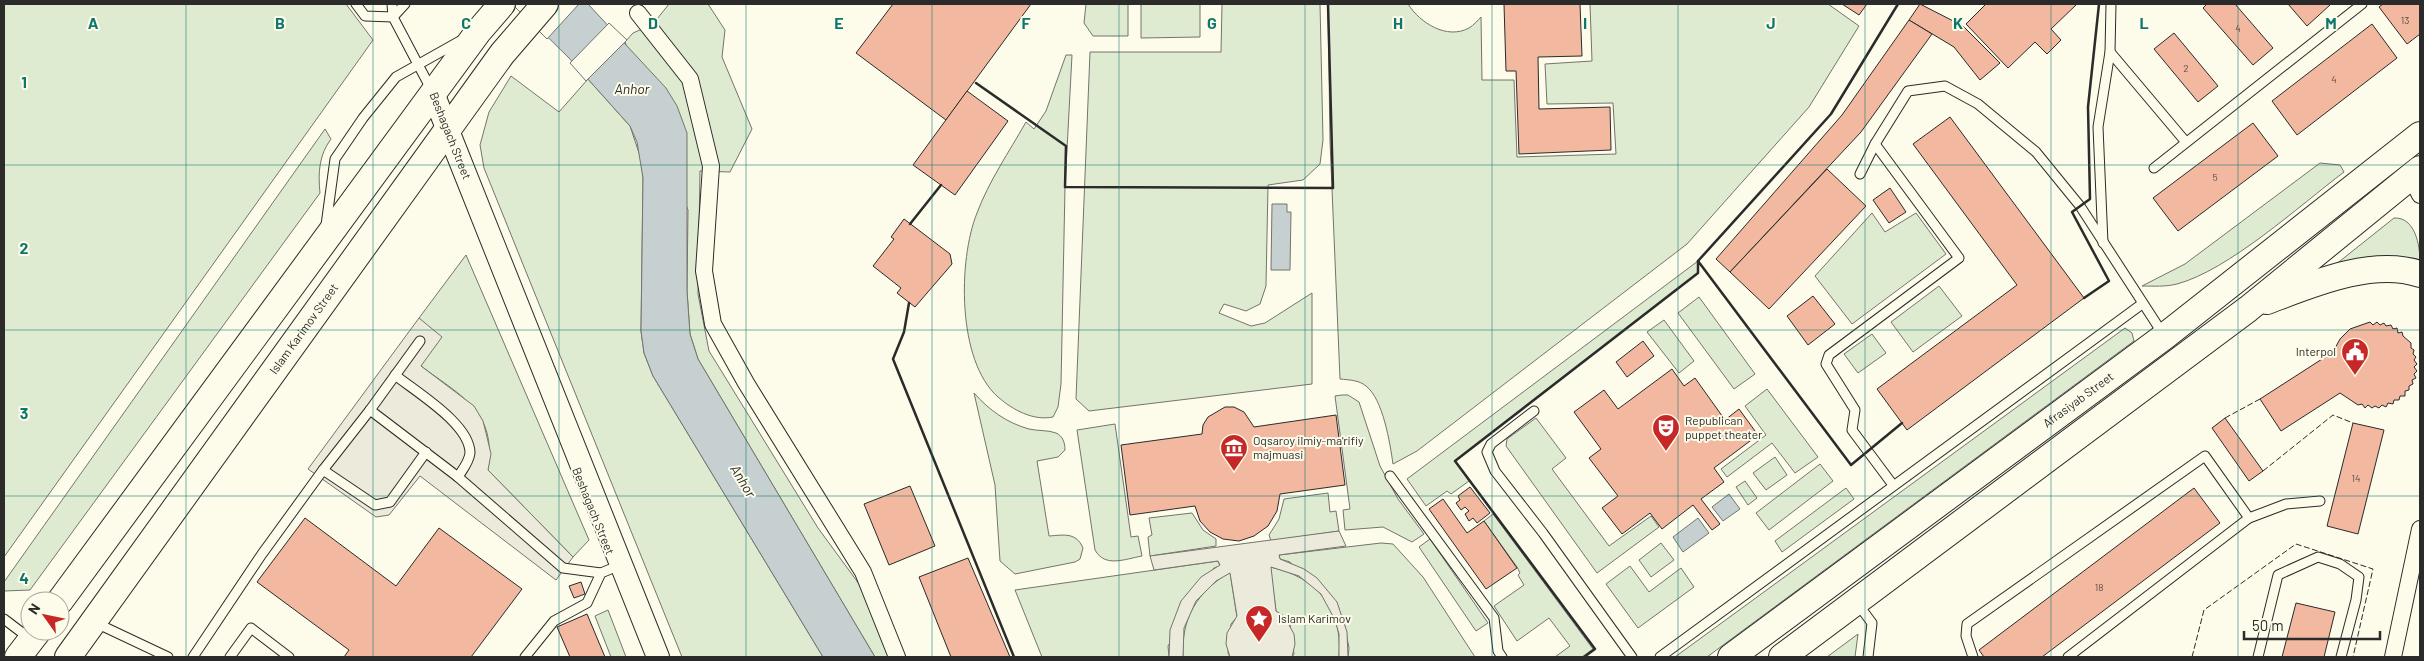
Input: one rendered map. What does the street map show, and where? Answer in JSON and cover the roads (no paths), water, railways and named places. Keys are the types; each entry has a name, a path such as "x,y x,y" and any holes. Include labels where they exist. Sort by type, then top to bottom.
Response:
{"main road":[{"path":"67,591 478,32 502,4"},
{"name":"Islam Karimov Street","path":"68,657 502,54 545,4"},
{"name":"Afrasiyab Street","path":"1731,657 2165,336 2420,135"},
{"path":"1782,657 2248,309 2417,180 2395,156"},
{"path":"2248,309 2302,289 2357,273 2393,270 2420,274"},
{"path":"149,479 180,502"}],"street":[{"path":"638,12 690,79 711,166 704,271 713,324 746,383 864,572 897,657"},
{"name":"Beshagach Street","path":"433,93 444,134 613,568 650,657"},
{"path":"2393,657 2420,529"},
{"name":"Beshagach Street","path":"613,568 658,657"}],"lane":[{"path":"356,4 365,16 392,17 405,4"},
{"path":"392,4 392,17 433,93"},
{"path":"2104,243 2098,127 2110,52 2111,4"},
{"path":"2154,168 2185,141 2362,4"},
{"path":"324,242 335,159 396,76 478,32"},
{"path":"2110,52 2185,141"},
{"path":"1860,174 1875,144 1908,91 1946,86 1978,104 2036,152 2080,206 2142,304 2165,336"},
{"path":"1875,144 1960,258 1829,355 1826,364 1856,410 1852,430 1893,485"},
{"path":"1660,657 2142,304"},
{"path":"193,657 262,554 420,341"},
{"path":"395,375 457,425 467,438 470,453 468,462 458,477"},
{"path":"370,410 458,477 563,568 613,568"},
{"path":"1534,411 1491,444 1487,452 1495,471 1543,533 1632,657"},
{"path":"323,470 376,505 390,502 426,452"},
{"path":"1973,657 1966,636 1968,624 2205,456 2249,518"},
{"path":"1390,476 1494,618 1498,651 1502,657"},
{"path":"2068,657 2249,518 2286,504 2320,501"},
{"path":"2258,657 2278,575 2318,557 2340,564 2359,577 2356,600 2341,657"},
{"path":"526,657 554,621 587,603 613,568"},
{"path":"1856,601 1872,623 1868,657"},
{"path":"4,619 29,643"},
{"path":"94,622 168,657"},
{"path":"230,657 251,628 289,657"}],"water":[{"name":"Anhor","path":"514,4 588,4 666,88 677,106 687,133 687,291 690,334 698,359 875,657 823,657 653,376 644,353 641,331 643,178 637,142 630,126 569,58"},
{"path":"1272,204 1287,204 1287,212 1291,212 1290,270 1271,270"},
{"path":"1729,494 1740,509 1723,521 1712,507"},
{"path":"1698,518 1709,533 1683,552 1673,537"}],"place":[{"name":"Interpol","path":"2355,376"},
{"name":"Republican puppet theater","path":"1666,452"},
{"name":"Oqsaroy ilmiy-ma'rifiy majmuasi","path":"1234,472"},
{"name":"Islam Karimov","path":"1259,643"}]}
